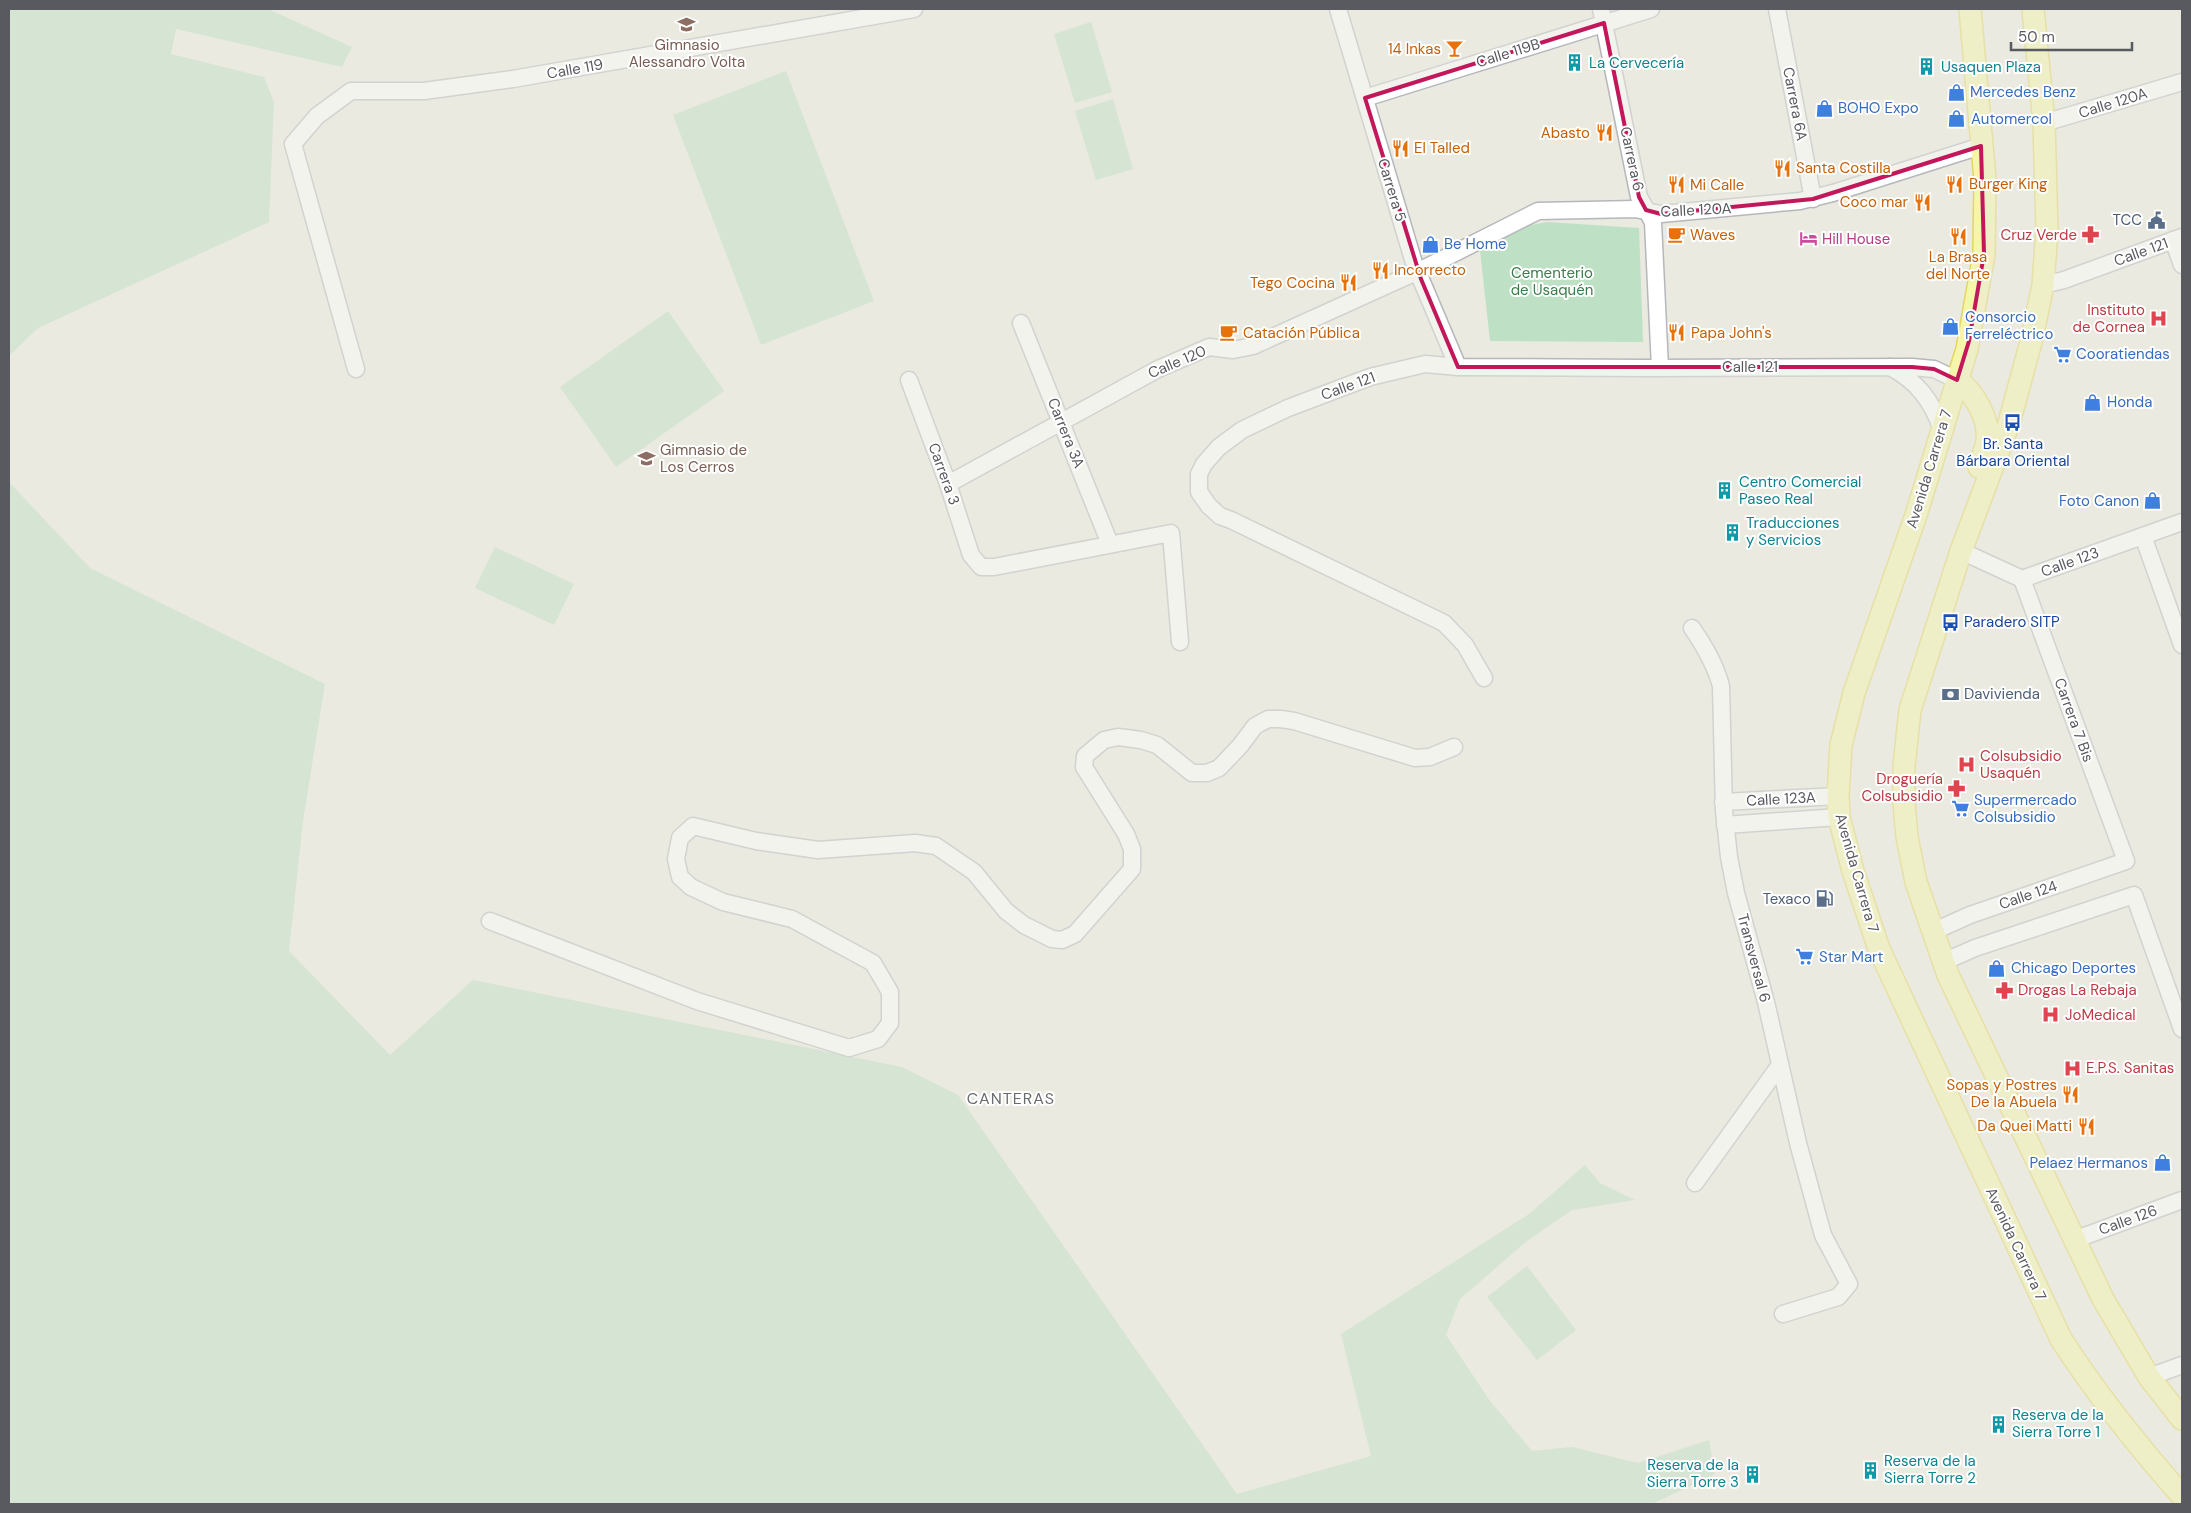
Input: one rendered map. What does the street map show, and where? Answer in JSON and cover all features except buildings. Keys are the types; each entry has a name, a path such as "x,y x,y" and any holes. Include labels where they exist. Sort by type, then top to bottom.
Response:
{"main road":[{"name":"Avenida Carrera 7","path":"1970,9 1985,199 1984,254 1969,341 1916,515 1854,694 1841,745 1838,796 1839,817 1853,871 1879,949 2061,1339 2118,1420 2182,1496"},
{"path":"2032,9 2044,123 2047,230 2043,284 2031,342 2009,423 1961,551 1910,710 1904,766 1904,803 1916,882 1943,962 2103,1299 2149,1376 2182,1419"},
{"path":"1945,598 1954,563 1958,532 1987,441 1986,426 1978,406 1964,385 1956,380"}],"street":[{"name":"Calle 119","path":"356,370 292,144 317,116 351,91 424,91 513,79 914,9"},
{"name":"Carrera 5","path":"1338,9 1416,271 1458,367"},
{"name":"Calle 119B","path":"1365,98 1603,16 1651,9"},
{"name":"Carrera 6A","path":"1777,9 1813,199"},
{"name":"Carrera 6","path":"1603,16 1639,196 1653,222 1660,368"},
{"name":"Calle 120A","path":"2044,123 2182,82"},
{"name":"Calle 120A","path":"1416,271 1538,211 1634,208 1661,214 1813,199 1981,146"},
{"name":"Calle 121","path":"2043,284 2064,280 2178,238"},
{"path":"2178,238 2182,265"},
{"name":"Calle 120","path":"948,484 1061,421 1186,356 1210,347 1233,350 1253,346 1416,271"},
{"name":"Carrera 3A","path":"1021,323 1110,544"},
{"name":"Calle 121","path":"1484,678 1465,645 1444,623 1220,516 1209,506 1199,492 1198,480 1204,464 1219,447 1242,430 1288,408 1370,376 1425,364 1458,367 1660,368 1912,366 1934,369 1956,380"},
{"path":"1890,367 1906,375 1918,386 1932,407 1942,430"},
{"name":"Carrera 3","path":"909,380 948,484 971,555 981,567 994,567 1110,544"},
{"name":"Calle 123","path":"1961,551 2022,579 2182,522"},
{"path":"1110,544 1171,533 1180,642"},
{"path":"2142,536 2182,645"},
{"name":"Carrera 7 Bis","path":"2022,579 2126,861"},
{"name":"Transversal 6","path":"1692,628 1706,648 1717,670 1721,686 1723,802 1736,893 1780,1064 1798,1143 1823,1235 1849,1284 1838,1297 1783,1314"},
{"path":"490,921 697,1001 848,1048 878,1039 890,1023 890,992 874,962 792,919 723,902 691,887 680,877 676,858 680,838 693,826 756,841 818,850 915,843 936,846 974,872 1006,911 1024,925 1052,939 1062,940 1075,934 1132,869 1132,849 1126,834 1084,767 1085,756 1104,740 1118,737 1141,740 1157,745 1192,773 1207,773 1218,768 1240,746 1254,726 1268,719 1294,721 1415,758 1430,758 1454,747"},
{"name":"Calle 123A","path":"1723,802 1838,796"},
{"name":"Calle 123A","path":"1725,825 1839,817"},
{"name":"Calle 124","path":"1932,932 1970,915 2126,861"},
{"path":"1943,962 1975,948 2134,895 2182,1029"},
{"path":"1695,1183 1780,1064"},
{"name":"Calle 126","path":"2074,1240 2182,1200"},
{"path":"2149,1376 2182,1364"}],"highlighted area":[{"path":"1604,23 1639,197 1646,210 1661,214 1813,199 1981,146 1984,254 1969,341 1957,380 1934,369 1912,367 1458,367 1421,279 1365,98"}],"green space":[{"path":"9,9 268,9 352,47 342,67 176,29 171,54 264,77 274,102 269,222 38,328 9,356"},
{"path":"1091,22 1112,92 1075,103 1054,34"},
{"path":"786,71 874,301 761,345 673,115"},
{"path":"1113,99 1133,169 1096,180 1075,111"},
{"name":"Cementerio de Usaquén","path":"1547,222 1639,228 1643,342 1490,341 1480,250 1531,225"},
{"path":"668,311 724,391 616,467 560,387"},
{"path":"9,482 90,568 325,684 303,821 289,951 390,1055 473,980 902,1067 958,1095 1237,1494 1371,1456 1341,1334 1529,1214 1585,1165 1600,1183 1635,1200 1572,1210 1527,1241 1460,1299 1446,1335 1490,1401 1532,1451 1572,1447 1638,1463 1709,1440 1715,1474 1652,1504 9,1504"},
{"path":"495,547 574,584 554,625 475,588"},
{"path":"1527,1266 1576,1330 1537,1360 1487,1297"}],"place":[{"name":"Gimnasio Alessandro Volta","path":"687,24"},
{"name":"14 Inkas","path":"1455,49"},
{"name":"La Cervecería","path":"1575,63"},
{"name":"Usaquen Plaza","path":"1927,67"},
{"name":"Mercedes Benz","path":"1956,92"},
{"name":"BOHO Expo","path":"1824,108"},
{"name":"Automercol","path":"1957,119"},
{"name":"Abasto","path":"1604,133"},
{"name":"El Talled","path":"1400,148"},
{"name":"Santa Costilla","path":"1782,168"},
{"name":"Burger King","path":"1955,184"},
{"name":"Mi Calle","path":"1676,185"},
{"name":"Coco mar","path":"1922,202"},
{"name":"TCC","path":"2156,220"},
{"name":"Waves","path":"1676,235"},
{"name":"Cruz Verde","path":"2091,235"},
{"name":"La Brasa del Norte","path":"1958,236"},
{"name":"Hill House","path":"1808,239"},
{"name":"Be Home","path":"1430,244"},
{"name":"Incorrecto","path":"1380,270"},
{"name":"Tego Cocina","path":"1349,283"},
{"name":"Instituto de Cornea","path":"2159,319"},
{"name":"Consorcio Ferreléctrico","path":"1951,326"},
{"name":"Catación Pública","path":"1229,333"},
{"name":"Papa John's","path":"1677,333"},
{"name":"Cooratiendas","path":"2062,354"},
{"name":"Honda","path":"2093,402"},
{"name":"Br. Santa Bárbara Oriental","path":"2013,423"},
{"name":"Gimnasio de Los Cerros","path":"646,459"},
{"name":"Centro Comercial Paseo Real","path":"1725,491"},
{"name":"Foto Canon","path":"2153,501"},
{"name":"Traducciones y Servicios","path":"1732,532"},
{"name":"Paradero SITP","path":"1950,622"},
{"name":"Davivienda","path":"1950,694"},
{"name":"Colsubsidio Usaquén","path":"1966,765"},
{"name":"Droguería Colsubsidio","path":"1957,788"},
{"name":"Supermercado Colsubsidio","path":"1960,809"},
{"name":"Texaco","path":"1825,899"},
{"name":"Star Mart","path":"1805,957"},
{"name":"Chicago Deportes","path":"1997,968"},
{"name":"Drogas La Rebaja","path":"2004,990"},
{"name":"JoMedical","path":"2051,1015"},
{"name":"E.P.S. Sanitas","path":"2072,1068"},
{"name":"Sopas y Postres De la Abuela","path":"2071,1094"},
{"name":"Da Quei Matti","path":"2086,1126"},
{"name":"Pelaez Hermanos","path":"2162,1163"},
{"name":"Reserva de la Sierra Torre 1","path":"1998,1424"},
{"name":"Reserva de la Sierra Torre 2","path":"1870,1470"},
{"name":"Reserva de la Sierra Torre 3","path":"1753,1474"}],"district":[{"name":"CANTERAS","path":"1011,1098"}]}
